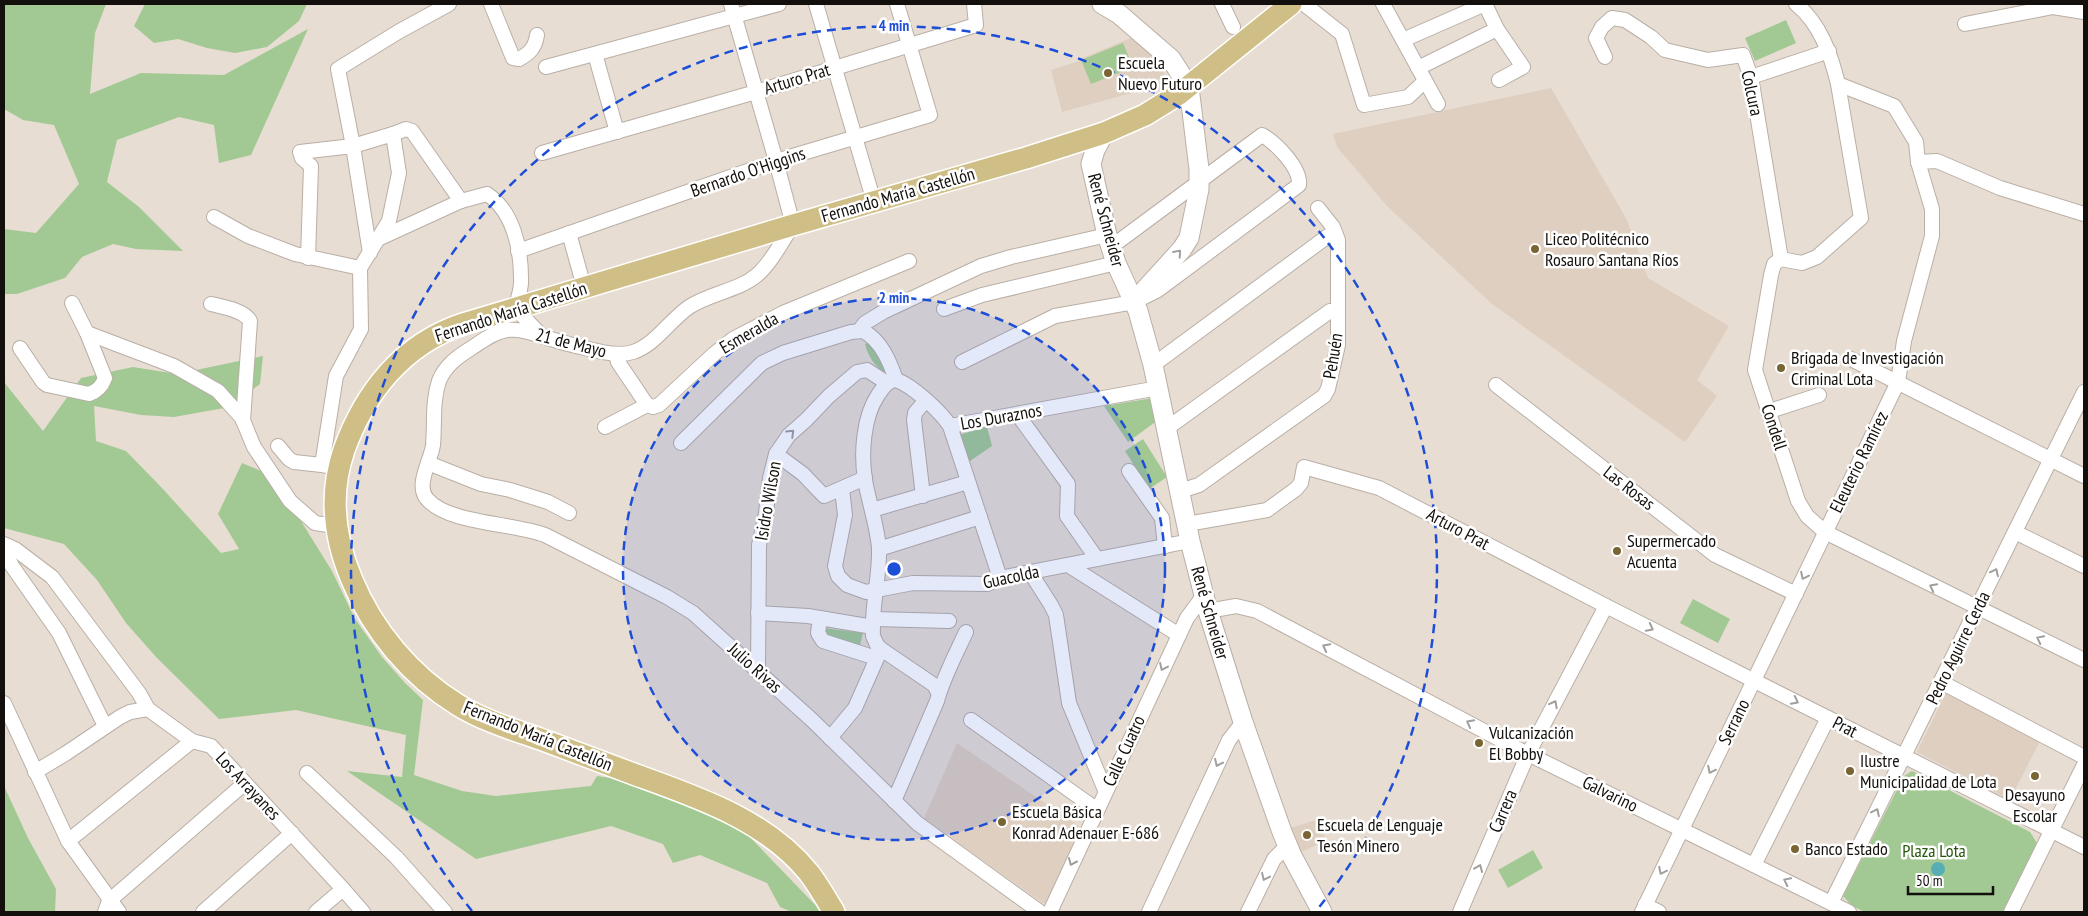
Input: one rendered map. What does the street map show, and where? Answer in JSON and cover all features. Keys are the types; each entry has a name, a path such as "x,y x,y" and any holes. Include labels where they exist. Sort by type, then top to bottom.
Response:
{"main road":[{"path":"1102,4 1119,14 1171,59 1189,87 1199,181 1194,223 1189,238 1182,249 1134,302"},
{"name":"Fernando María Castellón","path":"834,912 808,872 792,856 757,828 731,813 689,794 494,722 459,706 403,660 369,616 347,570 335,526 335,499 331,466 380,383 401,359 440,332 793,225 1064,147 1104,133 1146,115 1189,87 1291,4"},
{"name":"René Schneider","path":"1104,133 1095,150 1091,164 1111,248 1134,302 1153,366 1206,603 1243,722 1287,846 1322,912"},
{"name":"René Schneider","path":"1064,147 1091,164"}],"street":[{"path":"370,252 353,146 338,69 398,32 449,4"},
{"path":"491,4 513,58 519,59 532,50 537,35"},
{"path":"546,67 595,54 733,10 779,4"},
{"path":"816,4 874,202"},
{"path":"897,4 909,45"},
{"name":"Arturo Prat","path":"542,153 756,92 976,25 974,4"},
{"path":"1222,4 1233,27"},
{"path":"1304,4 1342,34 1364,105 1408,97 1422,75 1498,29"},
{"path":"1383,4 1438,104"},
{"path":"1403,40 1485,4 1498,29 1523,67 1499,80"},
{"path":"1781,259 1802,263 1817,258 1861,218 1838,84 1830,52 1814,26 1796,4"},
{"path":"1965,24 2053,7 2084,12"},
{"path":"733,10 793,225"},
{"name":"Colcura","path":"1606,57 1596,38 1602,28 1612,18 1625,20 1651,37 1665,50 1708,60 1743,55 1751,77 1781,259"},
{"name":"Bernardo O'Higgins","path":"518,252 776,161 930,115 909,45"},
{"path":"1751,77 1830,52"},
{"path":"595,54 617,132"},
{"name":"Eleuterio Ramírez","path":"1826,532 1898,382 1904,340 1932,236 1932,209 1918,162 1916,142 1894,106 1838,84"},
{"path":"308,258 311,166 302,158 300,152 353,146 406,129 412,131 461,201"},
{"path":"278,446 294,462 331,466 336,376 361,329 360,268 389,221 399,173 393,134"},
{"path":"944,310 1111,248 1262,135 1273,142 1294,167 1300,178 1299,185 1167,284 1134,302 1055,316 962,362"},
{"path":"1918,162 1937,161 2000,188 2084,214"},
{"path":"378,239 461,201 487,194 496,200 504,210 512,228 518,252 522,278 515,308 544,337"},
{"name":"Pehuén","path":"1180,492 1199,485 1324,396 1328,389 1338,345 1338,240 1334,228 1318,208"},
{"path":"214,217 248,236 308,258 360,268"},
{"name":"21 de Mayo","path":"426,498 422,485 433,444 434,402 440,381 447,367 476,345 505,330 522,331 616,354 625,354 638,350 689,307 752,278 768,262 793,225"},
{"path":"569,233 584,288"},
{"path":"1153,366 1328,236"},
{"path":"859,331 865,322 883,312 981,266 1012,257 1111,248"},
{"name":"Condell","path":"1781,259 1774,264 1770,275 1755,370 1798,501 1813,522 1826,532 2084,660"},
{"name":"Esmeralda","path":"605,427 647,405 653,407 664,401 714,354 741,335 783,313 909,261"},
{"path":"20,348 47,385 89,394 95,392 102,385 105,378 88,333 72,303"},
{"path":"211,304 242,313 250,321 243,421"},
{"path":"1166,429 1330,311"},
{"path":"682,443 762,363 783,353 859,331 868,334 876,341 890,364 891,382 874,401 865,434 865,478 879,549 873,623 874,640 878,654 855,708 830,738"},
{"path":"88,333 174,366 218,390 243,421 254,447 290,501 315,523 335,526"},
{"path":"616,354 618,362 647,405"},
{"path":"1851,359 2084,476"},
{"name":"Isidro Wilson","path":"758,670 759,545 776,454 789,435 857,372 867,370 891,382"},
{"name":"Los Duraznos","path":"891,382 903,383 941,413 950,426 1158,388"},
{"name":"Las Rosas","path":"1496,385 1716,555 1796,594"},
{"name":"Pedro Aguirre Cerda","path":"1831,903 2084,392"},
{"path":"1770,411 1819,395"},
{"path":"922,496 914,420 915,413 925,400"},
{"path":"1018,415 1068,484 1067,516 1097,559"},
{"path":"950,426 1000,578"},
{"path":"776,454 803,474 824,496 865,478"},
{"path":"428,463 481,484 510,490 548,502 569,513"},
{"name":"Arturo Prat","path":"1304,468 1379,488 1606,606"},
{"name":"Guacolda","path":"842,489 844,515 835,566 836,573 853,588 866,592 913,583 986,584 1000,578 1165,546 1189,533 1267,510 1296,489 1301,483 1304,468"},
{"path":"1129,471 1162,518 1165,546"},
{"path":"872,510 968,482"},
{"name":"Julio Rivas","path":"426,498 436,506 460,516 523,527 545,535 667,597 693,613 758,670 917,823 1040,912"},
{"path":"879,549 980,517"},
{"name":"Serrano","path":"1644,909 1826,532"},
{"path":"2015,532 2084,566"},
{"name":"Los Arrayanes","path":"4,544 15,549 52,577 134,686 148,709 192,741 211,746 362,912"},
{"path":"4,550 12,566 58,634 106,726"},
{"path":"1068,565 1179,635"},
{"path":"1030,572 1056,615 1069,703 1105,790"},
{"name":"Calle Cuatro","path":"1050,912 1096,809 1191,611 1206,603"},
{"name":"Galvarino","path":"1206,603 1251,608 1528,754 1849,912"},
{"name":"Prat","path":"1606,606 2084,847"},
{"name":"Carrera","path":"1460,912 1528,754 1606,606"},
{"path":"758,613 873,623 949,621"},
{"path":"820,618 818,633 823,641 878,654 934,686 938,692"},
{"path":"894,800 937,701 938,692 944,683 966,632"},
{"path":"1940,682 2084,757"},
{"path":"4,703 68,841 107,906 119,912"},
{"path":"35,772 130,712 148,709"},
{"path":"1754,865 1828,718"},
{"path":"971,720 1096,809"},
{"path":"1149,912 1229,740 1243,722"},
{"path":"68,841 192,741"},
{"path":"2011,912 2084,765"},
{"path":"307,773 396,857 445,912"},
{"path":"107,906 245,783"},
{"path":"203,912 292,833"},
{"path":"1248,912 1274,858 1287,846"},
{"path":"316,912 343,889"},
{"path":"1644,909 1660,912"}],"shaded area":[{"name":"Escuela Nuevo Futuro","path":"1133,37 1164,63 1164,76 1139,91 1062,112 1051,70 1079,61"},
{"name":"Liceo Politécnico Rosauro Santana Ríos","path":"1551,88 1627,220 1648,278 1729,326 1697,380 1717,396 1685,442 1492,304 1387,206 1337,147 1333,134"},
{"path":"1948,689 2042,737 2010,800 1917,752"},
{"name":"Escuela Básica Konrad Adenauer E-686","path":"957,743 1080,827 1047,904 924,818"},
{"name":"Escuela de Lenguaje Tesón Minero","path":"1316,820 1327,840 1297,854 1287,829"}],"green space":[{"path":"4,4 106,4 95,33 90,94 141,73 224,75 308,29 251,155 219,163 214,125 179,117 117,140 107,182 139,207 183,251 136,249 113,244 82,257 65,278 17,294 4,294 4,229 36,233 79,184 54,125 23,120 4,109"},
{"path":"145,4 307,4 299,21 267,47 235,53 207,48 178,39 154,43 134,26"},
{"path":"1786,20 1796,43 1755,61 1745,38"},
{"path":"1123,43 1133,67 1091,84 1081,60"},
{"path":"870,342 888,371 886,374 875,364 868,353 865,344"},
{"path":"263,356 260,384 230,407 174,417 141,415 94,406 96,441 126,451 221,553 239,549 218,514 242,463 273,476 332,571 355,619 382,657 423,700 414,775 462,791 496,796 591,786 597,776 610,778 693,808 742,829 822,912 792,912 780,907 767,883 700,855 673,863 663,844 611,826 476,859 347,771 402,777 406,735 296,710 219,719 157,658 126,623 97,580 64,544 4,528 4,382 43,431 81,378 133,367 177,374"},
{"path":"1153,398 1158,420 1128,442 1104,406"},
{"path":"987,427 992,446 967,463 959,435"},
{"path":"1143,439 1167,477 1149,489 1125,451"},
{"path":"1693,599 1730,619 1718,643 1680,623"},
{"path":"824,628 863,633 859,649 823,638"},
{"name":"Plaza Lota","path":"1912,771 2030,832 2037,843 2003,912 1865,912 1852,906 1843,896 1904,776"},
{"path":"4,786 28,838 56,889 55,912 4,912"},
{"path":"1533,850 1543,868 1508,888 1498,870"}],"water":[{"path":"1938,862 1943,864 1945,869 1943,874 1938,876 1933,874 1931,869 1933,864"}],"place":[{"name":"Escuela Nuevo Futuro","path":"1108,73"},
{"name":"Liceo Politécnico Rosauro Santana Ríos","path":"1535,249"},
{"name":"Brigada de Investigación Criminal Lota","path":"1781,368"},
{"name":"Supermercado Acuenta","path":"1617,551"},
{"name":"Vulcanización El Bobby","path":"1479,743"},
{"name":"Ilustre Municipalidad de Lota","path":"1850,771"},
{"name":"Desayuno Escolar","path":"2035,776"},
{"name":"Escuela Básica Konrad Adenauer E-686","path":"1002,822"},
{"name":"Escuela de Lenguaje Tesón Minero","path":"1307,835"},
{"name":"Banco Estado","path":"1795,849"}]}
